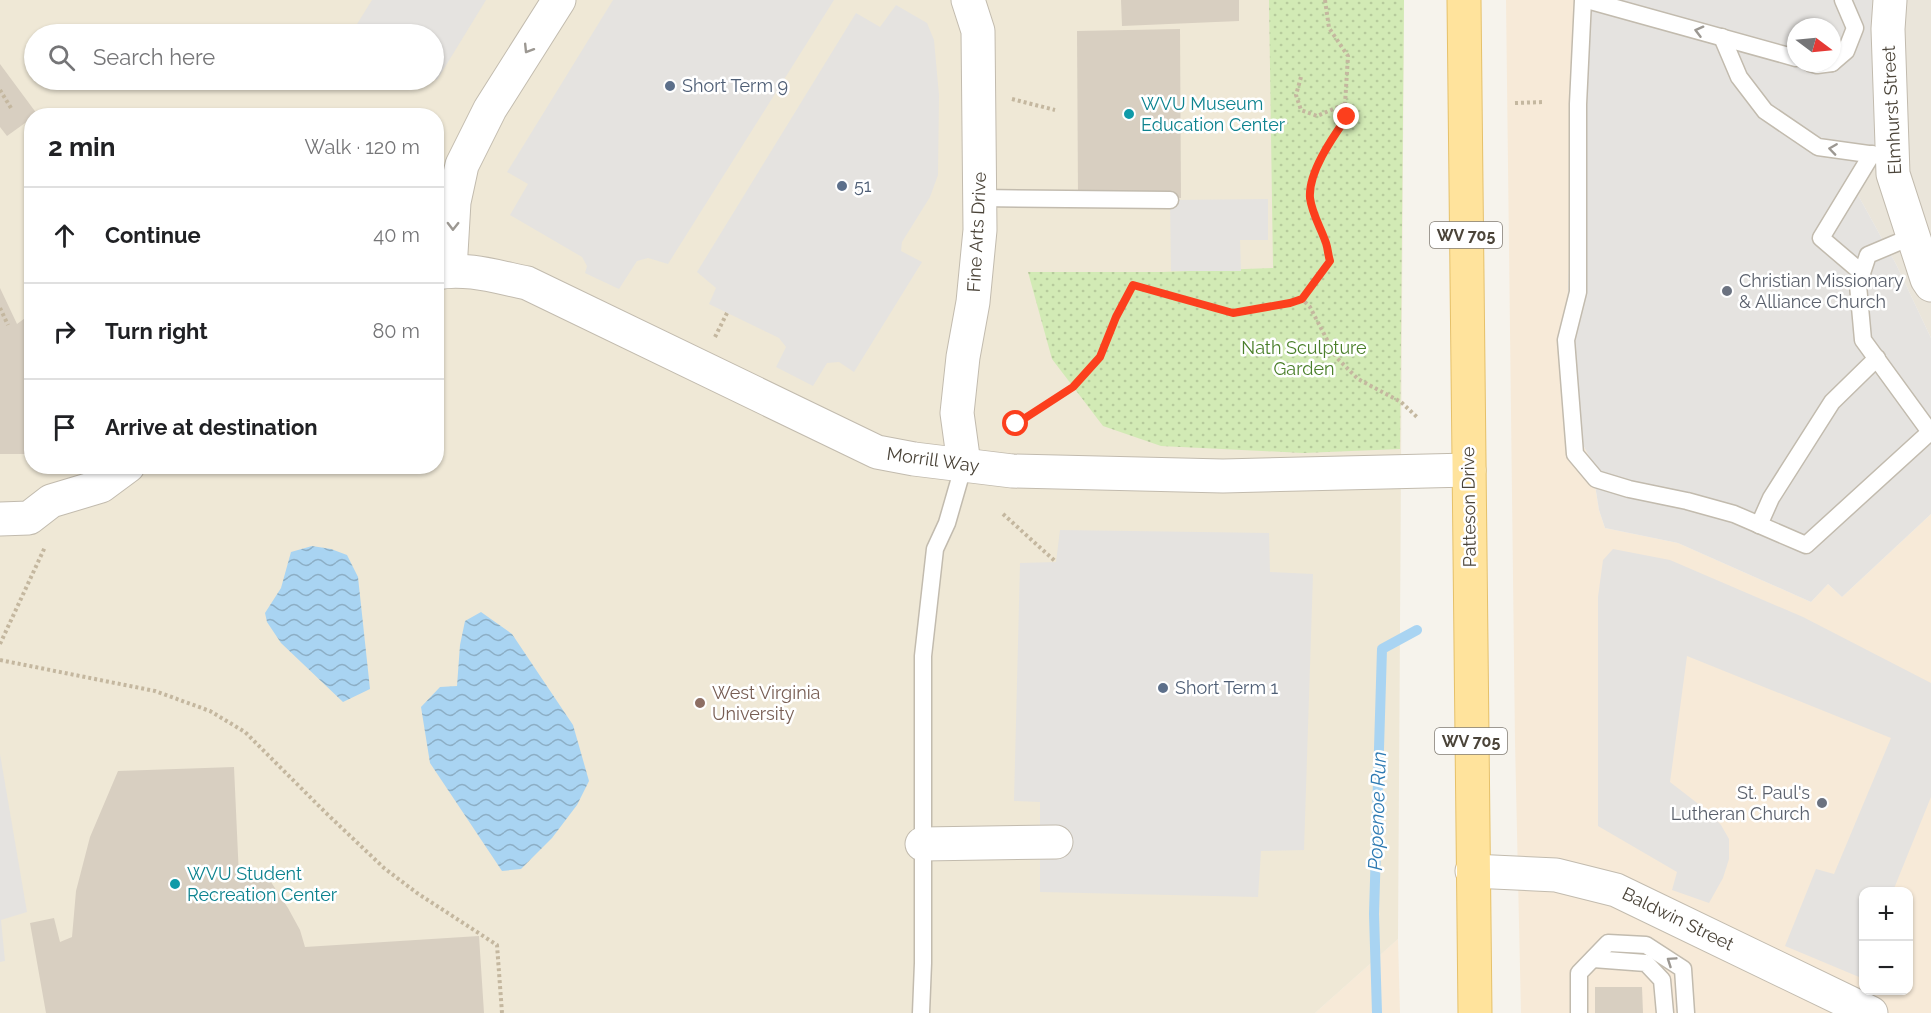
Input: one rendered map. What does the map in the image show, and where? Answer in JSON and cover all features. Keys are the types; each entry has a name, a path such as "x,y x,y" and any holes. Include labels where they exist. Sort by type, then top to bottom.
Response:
{"main road":[{"name":"Patteson Drive","path":"1464,0 1474,1013"}],"street":[{"path":"444,269 453,246 454,202 462,165 490,109 559,0"},
{"name":"Fine Arts Drive","path":"964,464 957,413 963,357 974,302 980,230 978,31 968,0"},
{"name":"Elmhurst Street","path":"1889,14 1881,156 1893,174 1931,285"},
{"name":"Morrill Way","path":"444,272 473,272 527,283 877,452 1012,471 1223,476 1469,470"},
{"path":"0,519 28,518 51,501 101,486 117,474"},
{"path":"0,499 28,495 51,501"},
{"path":"922,844 1056,842"},
{"name":"Baldwin Street","path":"1472,871 1556,875 1616,890 1870,1013"}],"lane":[{"path":"1582,0 1578,104 1578,292 1566,340 1575,454 1596,479 1725,512 1806,544 1930,432 1863,340 1858,285 1868,255 1913,236"},
{"path":"1587,0 1787,56"},
{"path":"1841,55 1846,51 1855,28 1843,0"},
{"path":"1855,28 1889,14"},
{"path":"1722,38 1739,77 1765,111 1818,147 1881,156 1821,238 1862,273"},
{"path":"979,198 1170,200"},
{"path":"1759,525 1771,498 1832,402 1876,358"},
{"path":"921,1013 923,656 935,549 947,524 964,464"},
{"path":"1579,1013 1579,973 1608,943 1646,945 1683,969 1686,1013"},
{"path":"1593,959 1646,963 1662,980 1665,1013"}],"path":[{"path":"1016,424 1073,387 1100,357 1116,317 1133,285 1233,313 1302,299 1330,261 1310,196 1317,165 1347,117 1345,104 1348,56 1329,27 1325,0"},
{"path":"1301,76 1296,95 1301,110 1317,116 1345,104"},
{"path":"0,90 11,108"},
{"path":"1005,97 1055,110"},
{"path":"1515,103 1544,102"},
{"path":"1302,299 1310,307 1336,357 1358,379 1401,402 1418,418"},
{"path":"0,308 8,325"},
{"path":"712,343 727,313"},
{"path":"1003,514 1056,562"},
{"path":"0,644 47,544"},
{"path":"0,660 155,691 210,711 245,732 384,868 417,893 497,945 502,1013"}],"shaded area":[{"name":"West Virginia University","path":"0,0 1404,0 1398,939 1315,1013 0,1013"},
{"path":"372,0 486,0 444,69 444,24 357,24"},
{"name":"Short Term 9","path":"613,0 834,0 668,264 648,258 637,261 619,289 585,273 587,266 582,257 510,215 528,184 507,172"},
{"path":"1506,0 1589,0 1575,132 1566,335 1572,424 1591,460 1599,510 1605,528 1678,543 1811,602 1828,584 1842,597 1931,514 1931,1013 1521,1013 1515,742"},
{"path":"1589,0 1873,0 1871,35 1876,122 1881,151 1858,195 1896,264 1931,338 1931,514 1842,597 1828,584 1811,602 1678,543 1605,528 1599,510 1591,460 1572,424 1566,335 1575,132"},
{"path":"1873,0 1931,0 1931,338 1896,264 1858,195 1881,151 1876,122 1871,35"},
{"name":"51","path":"896,5 927,23 934,40 939,95 938,175 930,197 902,242 901,251 922,262 854,372 839,362 827,363 813,386 776,367 786,347 779,338 709,304 716,288 697,272 856,13 880,27"},
{"path":"1268,199 1268,240 1240,240 1241,271 1171,271 1170,200"},
{"name":"Short Term 1","path":"1060,530 1269,533 1270,572 1313,574 1304,850 1261,851 1258,897 1040,892 1040,802 1014,801 1020,563 1056,562"},
{"path":"1613,549 1670,560 1803,617 1931,683 1931,797 1895,887 1859,887 1859,977 1785,946 1816,869 1834,874 1891,738 1687,656 1670,782 1710,813 1721,825 1729,839 1729,859 1723,878 1709,903 1672,890 1677,872 1598,826 1598,597 1603,560"},
{"path":"0,754 27,912 1,920 5,961 0,962"},
{"path":"1398,939 1400,1013 1315,1013"}],"green space":[{"name":"Nath Sculpture Garden","path":"1269,0 1404,0 1400,449 1303,453 1161,446 1103,426 1052,359 1028,272 1162,272 1273,268"}],"water":[{"path":"312,546 331,549 347,555 358,577 370,689 343,702 281,643 267,622 265,613 281,588 291,552"},
{"path":"481,612 512,634 573,725 589,781 577,805 552,838 521,869 502,871 430,763 421,707 440,687 457,686 460,645 465,621"}],"building":[{"path":"1121,0 1239,0 1239,21 1122,26"},
{"name":"WVU Museum Education Center","path":"1180,29 1181,198 1078,198 1077,31"},
{"path":"0,64 33,108 24,108 24,124 7,136 0,127"},
{"path":"0,288 17,324 24,319 24,454 0,454"},
{"name":"WVU Student Recreation Center","path":"234,767 239,877 267,876 300,930 305,947 479,936 484,1013 46,1013 30,923 54,918 60,942 72,937 76,891 90,837 118,771"},
{"path":"1595,987 1642,987 1643,1013 1595,1013"}],"waterway":[{"name":"Popenoe Run","path":"1377,1013 1374,914 1382,649 1417,630"}],"place":[{"name":"Short Term 9","path":"670,86"},
{"name":"WVU Museum Education Center","path":"1129,114"},
{"name":"51","path":"842,186"},
{"name":"Christian Missionary & Alliance Church","path":"1727,291"},
{"name":"Short Term 1","path":"1163,688"},
{"name":"West Virginia University","path":"700,703"},
{"name":"St. Paul's Lutheran Church","path":"1822,803"},
{"name":"WVU Student Recreation Center","path":"175,884"}],"route":[{"path":"1016,424 1073,387 1100,357 1116,317 1133,285 1233,313 1302,299 1330,261 1310,196 1317,165 1347,117"}]}
